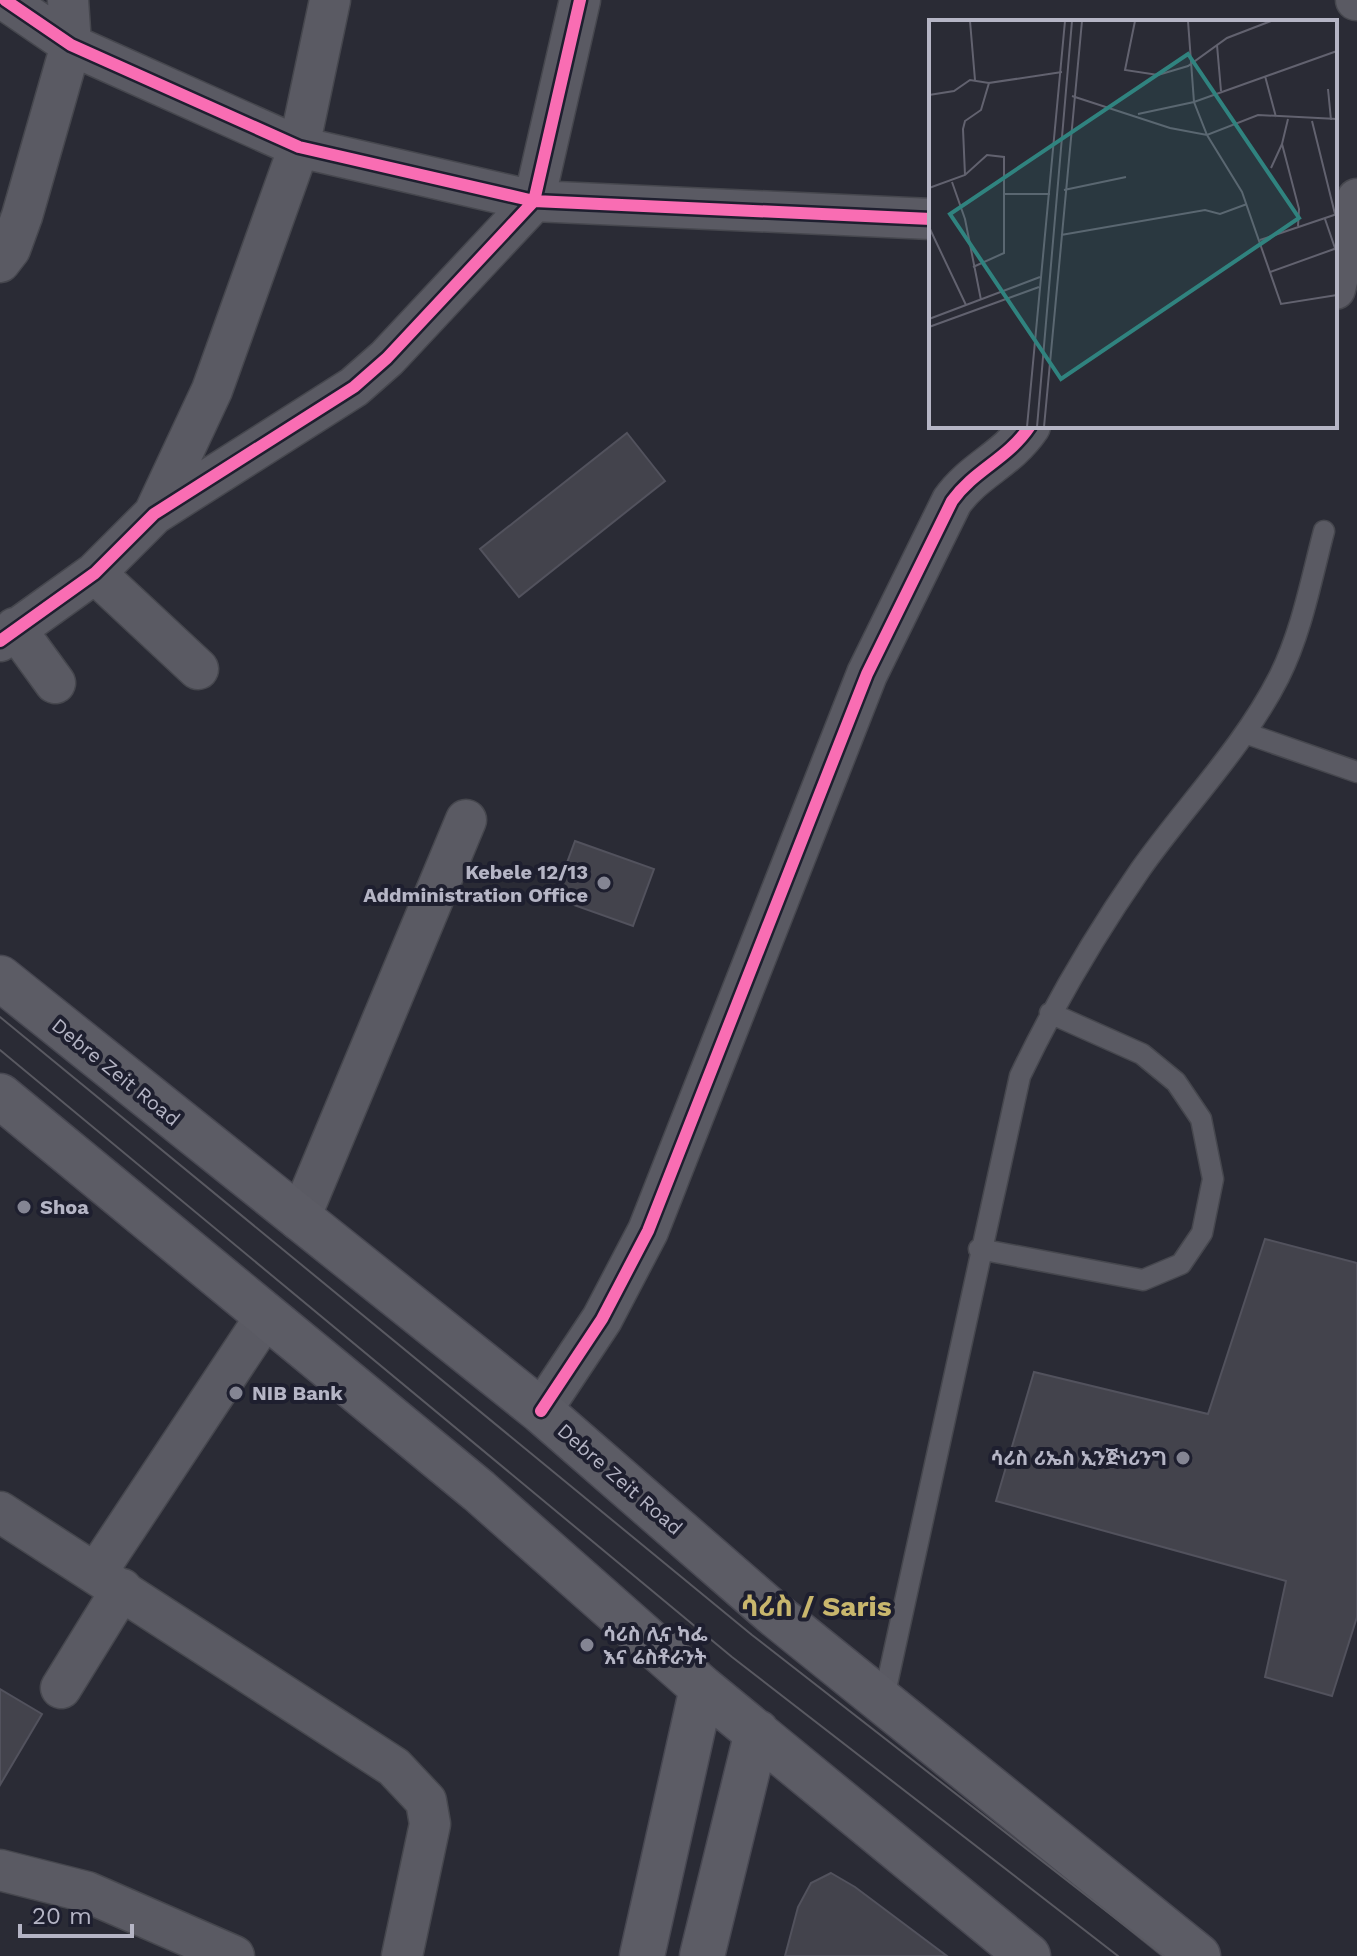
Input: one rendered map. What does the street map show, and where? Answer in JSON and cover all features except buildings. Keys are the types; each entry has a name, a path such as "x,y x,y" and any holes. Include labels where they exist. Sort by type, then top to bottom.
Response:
{"main road":[{"name":"Debre Zeit Road","path":"0,978 541,1411 773,1613 1198,1956"},
{"path":"0,1096 479,1491 702,1688 1028,1956"},
{"path":"642,1956 702,1688"},
{"path":"702,1956 757,1732"}],"street":[{"path":"5,0 71,45 299,147 534,201 929,219"},
{"path":"0,262 10,249 22,216 71,45 68,0"},
{"path":"154,514 212,390 299,147 330,0"},
{"path":"55,683 8,635 95,573 154,514 354,387 387,358 534,201 580,0"},
{"path":"1337,281 1357,199"},
{"path":"1337,307 1357,313"},
{"path":"541,1411 602,1319 648,1231 867,674 952,501 965,483 1014,450 1029,428"},
{"path":"95,573 198,669"},
{"path":"299,1220 466,820"},
{"path":"61,1688 109,1581 266,1316"},
{"path":"0,1512 394,1767 426,1801 430,1824 402,1956"},
{"path":"0,1870 87,1892 234,1956"}],"lane":[{"path":"883,1702 979,1249 1020,1076 1050,1013 1140,871 1245,733 1279,677 1297,634 1324,531"},
{"path":"1245,733 1357,772"},
{"path":"979,1249 1143,1280 1181,1264 1202,1233 1213,1179 1201,1119 1176,1082 1142,1054 1050,1013"}],"tram line":[{"path":"0,1017 752,1635 1164,1956"},
{"path":"0,1050 732,1657 1118,1956"}],"cycle path":[{"path":"5,0 71,45 299,147 534,201 929,219"},
{"path":"0,641 95,573 154,514 354,387 387,358 534,201 580,0"},
{"path":"541,1411 602,1319 648,1231 867,674 952,501 1028,428"}],"place":[{"name":"Kebele 12/13 Addministration Office","path":"604,883"},
{"name":"Shoa","path":"24,1207"},
{"name":"NIB Bank","path":"236,1393"},
{"name":"ሳሪስ ሪኤስ ኢንጅነሪንግ","path":"1183,1458"},
{"name":"ሳሪስ ሊና ካፌ እና ሬስቶራንት","path":"587,1645"}],"district":[{"name":"ሳሪስ / Saris","path":"816,1606"}]}
